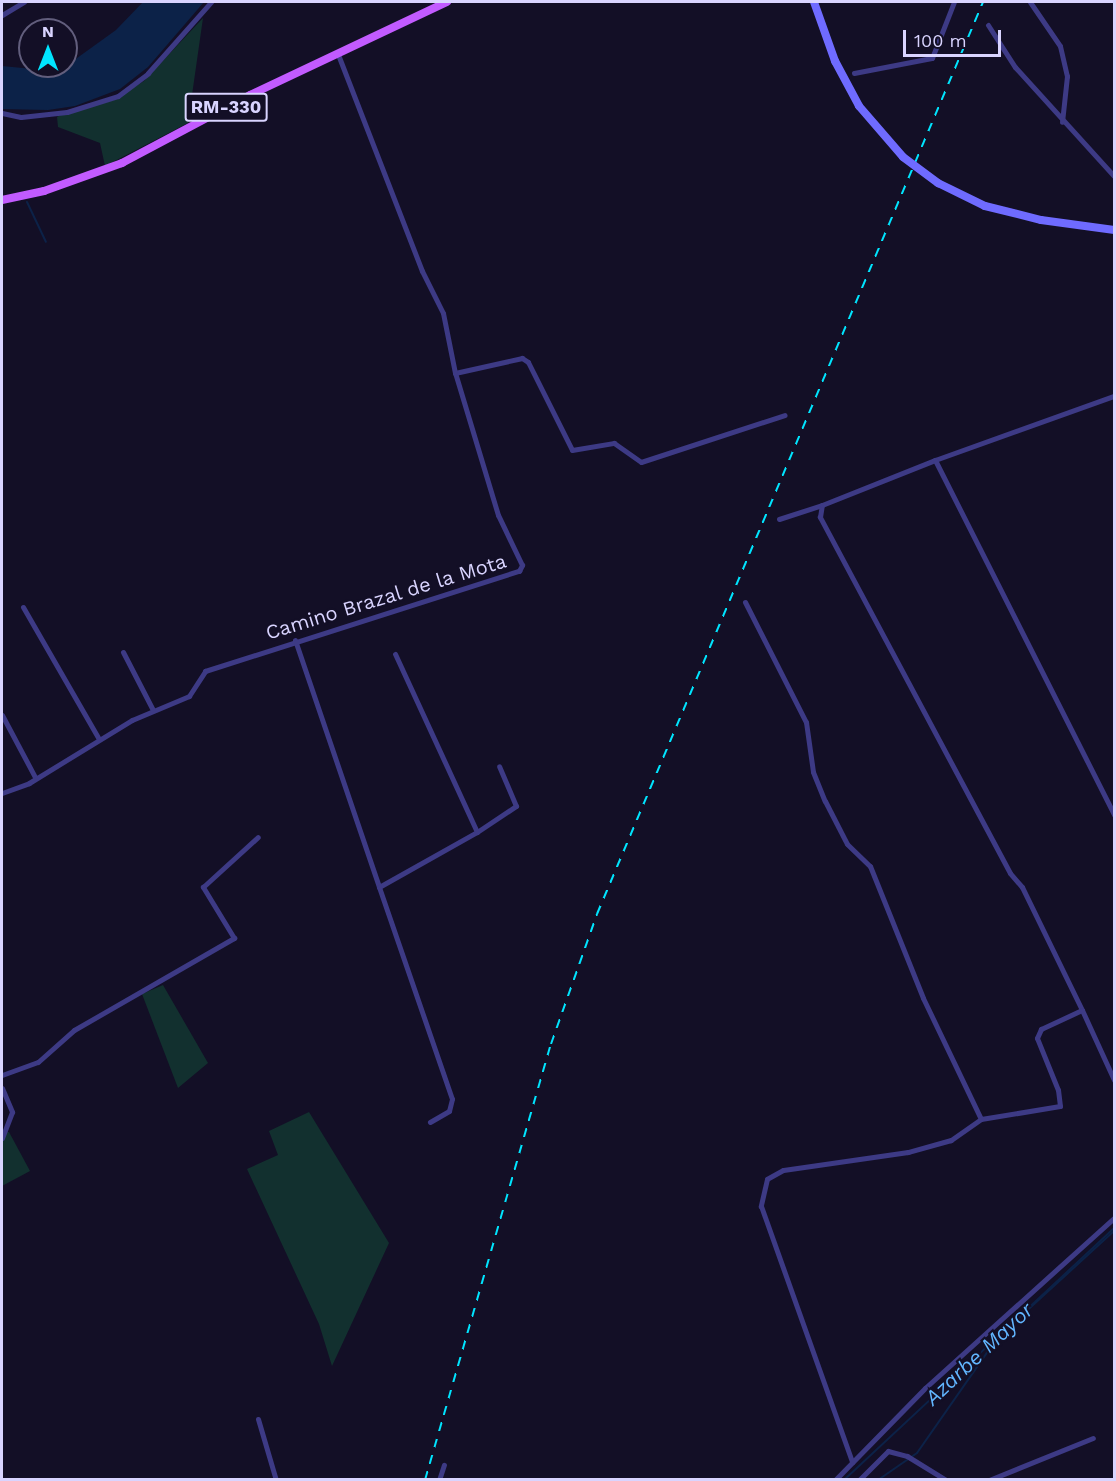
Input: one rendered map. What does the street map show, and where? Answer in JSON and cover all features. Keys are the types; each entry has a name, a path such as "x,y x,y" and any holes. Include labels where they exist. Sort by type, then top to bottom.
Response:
{"main road":[{"name":"RM-330","path":"2,200 44,191 122,163 250,95 447,2"}],"street":[{"path":"2,15 24,2"},
{"path":"2,113 21,117 67,112 118,96 148,73 210,2"},
{"path":"814,2 835,61 859,106 903,157 938,183 985,206 1041,220 1114,230"},
{"path":"854,72 932,58 954,2"},
{"path":"1030,2 1060,46 1067,76 1062,122"},
{"path":"988,25 1015,67 1062,122 1114,176"},
{"name":"Camino Brazal de la Mota","path":"2,793 35,777 153,710 189,696 205,671 295,640 519,571 520,557 498,515 454,373 443,313 422,271 338,54"},
{"path":"454,373 522,358 528,362 572,450 614,443 640,462 785,415"},
{"path":"779,519 1114,396"},
{"path":"935,460 1114,815"},
{"path":"822,505 820,517 963,787 1022,887 1114,1080"},
{"path":"745,602 806,722 813,771 825,801 847,844 870,866 923,998 981,1119"},
{"path":"23,607 99,739"},
{"path":"295,640 452,1099 449,1111 430,1122"},
{"path":"123,652 153,710"},
{"path":"395,654 477,832"},
{"path":"2,715 35,777"},
{"path":"379,888 477,832 516,806 499,766"},
{"path":"2,1075 38,1062 74,1030 234,938 203,887 258,837"},
{"path":"852,1462 761,1206 767,1179 783,1170 908,1152 940,1143 981,1119 1059,1106 1058,1090 1037,1038 1041,1029 1082,1010"},
{"path":"2,1088 12,1112 2,1138"},
{"path":"835,1479 925,1388 1114,1218"},
{"path":"258,1419 276,1479"},
{"path":"989,1479 1093,1438"},
{"path":"859,1479 888,1451 907,1456 946,1479"},
{"path":"439,1479 444,1465"}],"green space":[{"path":"203,18 188,123 105,166 100,143 58,127 57,117 62,114 114,100 144,81"},
{"path":"163,985 208,1063 178,1088 142,994"},
{"path":"309,1112 389,1243 332,1366 319,1324 247,1169 278,1155 269,1131"},
{"path":"2,1132 9,1132 30,1171 2,1186"}],"water":[{"path":"143,2 204,2 148,67 120,89 75,106 48,110 2,109 2,66 18,68 18,78 78,78 78,57 116,30"}],"waterway":[{"path":"27,202 46,242"},
{"name":"Azarbe Mayor","path":"844,1480 1114,1228"},
{"name":"Azarbe Mayor","path":"878,1480 917,1453 998,1337 1114,1231"}],"railway":[{"path":"425,1480 551,1044 597,914 983,2"}]}
